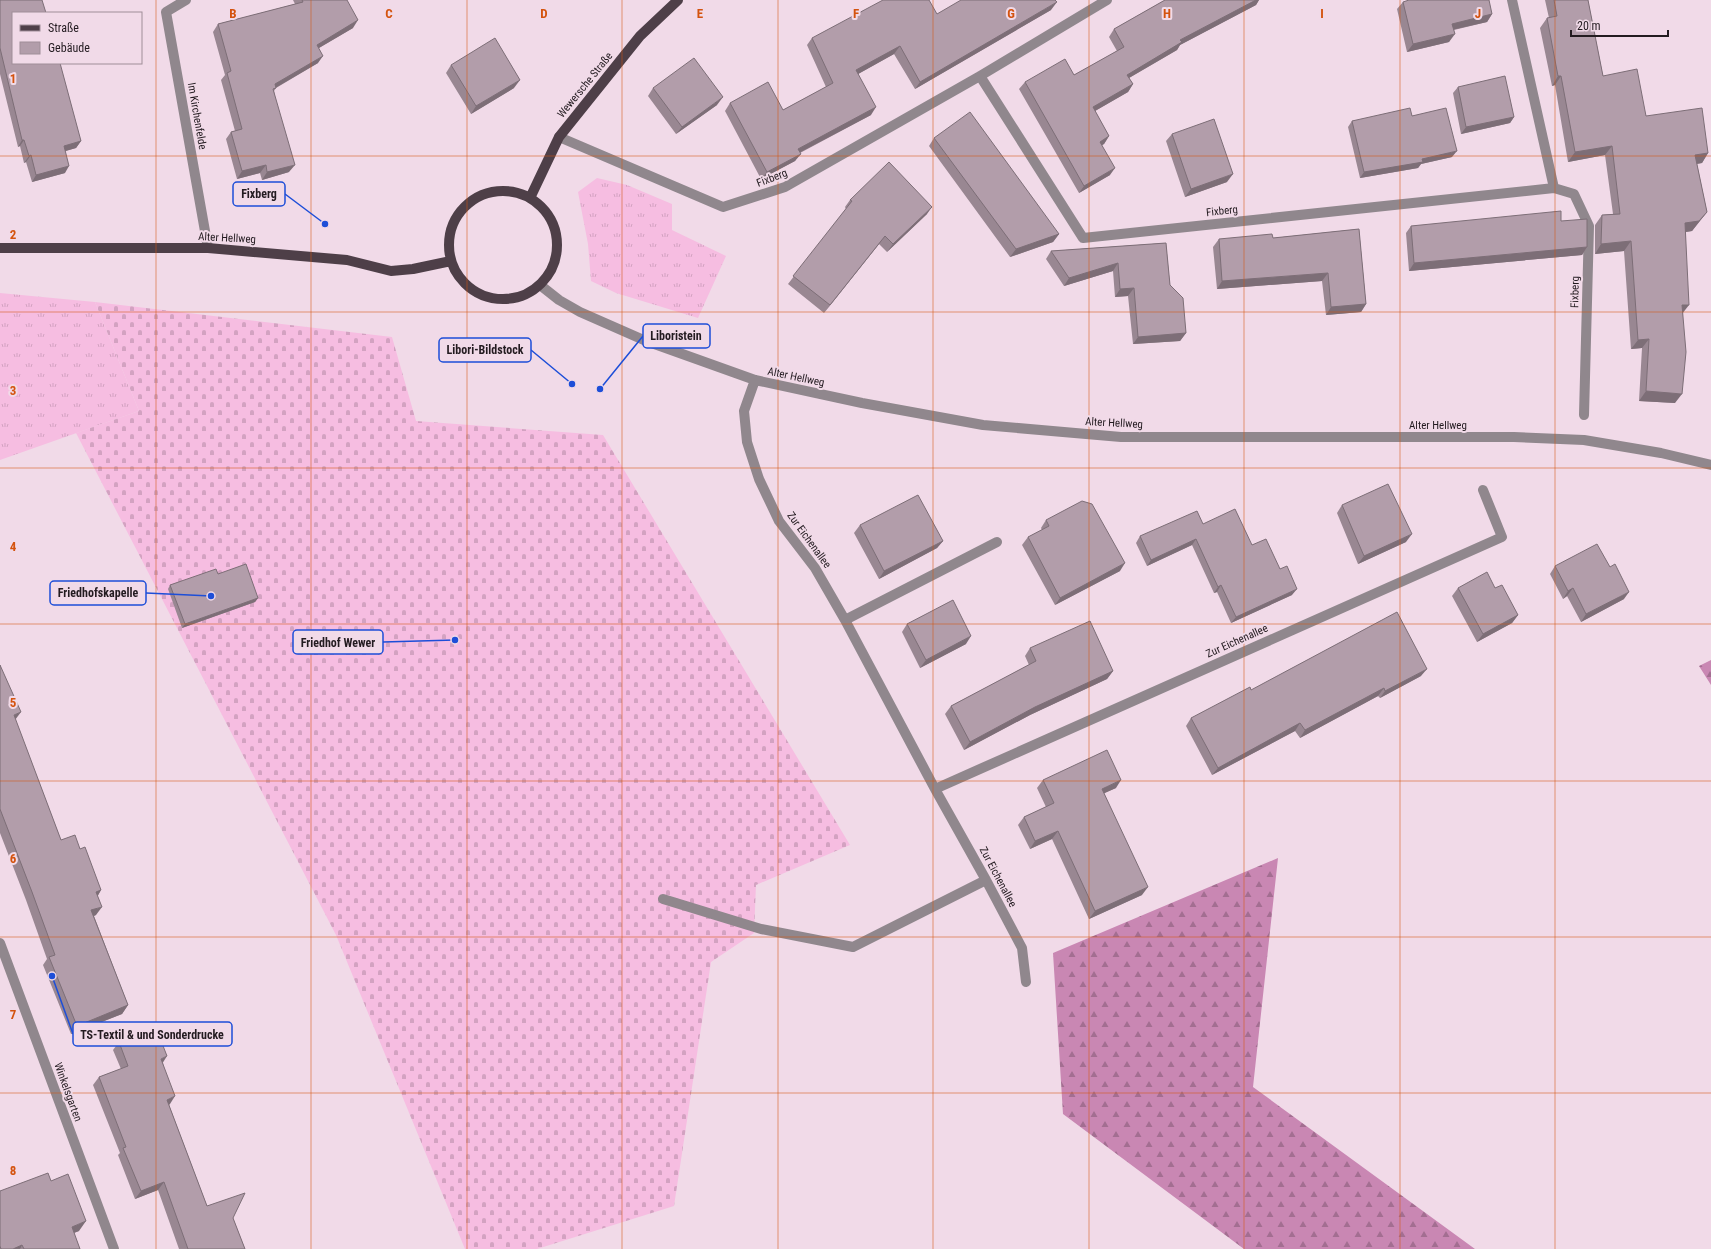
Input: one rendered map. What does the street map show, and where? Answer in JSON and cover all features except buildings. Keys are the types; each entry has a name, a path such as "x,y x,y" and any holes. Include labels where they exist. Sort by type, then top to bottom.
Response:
{"main road":[{"name":"Wewersche Straße","path":"530,198 559,137 640,36 678,0"},
{"path":"510,191 530,198 545,211 555,229 557,249 551,268 540,285 525,295 507,299 489,298 472,290 458,277 451,261 449,239 455,218 469,202 488,192 510,191"},
{"name":"Alter Hellweg","path":"0,248 208,248 347,260 391,271 413,269 451,261"}],"street":[{"name":"Im Kirchenfelde","path":"186,0 166,12 208,248"},
{"name":"Fixberg","path":"559,137 723,206 785,188 980,76 1107,0"},
{"path":"1512,0 1554,188"},
{"name":"Fixberg","path":"980,76 1083,238 1554,188 1574,194 1588,226 1584,415"},
{"name":"Alter Hellweg","path":"540,285 559,300 580,312 646,341 755,380 862,403 983,425 1121,437 1514,437 1584,440 1661,453 1711,465"},
{"name":"Zur Eichenallee","path":"755,380 744,411 746,442 759,479 779,521 816,568 935,789 986,880 1022,948 1026,982"},
{"name":"Zur Eichenallee","path":"935,789 1502,537 1483,490"},
{"path":"845,620 997,542"},
{"path":"663,899 761,929 853,947 986,880"},
{"name":"Winkelsgarten","path":"0,943 114,1249"}],"green space":[{"path":"597,178 627,185 672,204 672,230 726,256 698,318 616,293 591,281 588,244 578,192"},
{"path":"0,293 95,302 139,411 0,460"},
{"path":"95,302 392,337 416,421 603,435 850,845 756,885 754,933 711,962 674,1206 537,1249 465,1249 336,935 76,433 139,411"},
{"path":"1711,660 1711,685 1699,666"},
{"path":"1278,858 1253,1087 1475,1249 1244,1249 1063,1114 1053,953"}],"place":[{"name":"Fixberg","path":"325,224"},
{"name":"Libori-Bildstock","path":"572,384"},
{"name":"Liboristein","path":"600,389"},
{"name":"Friedhofskapelle","path":"211,596"},
{"name":"Friedhof Wewer","path":"455,640"},
{"name":"TS-Textil & und Sonderdrucke","path":"52,976"}]}
